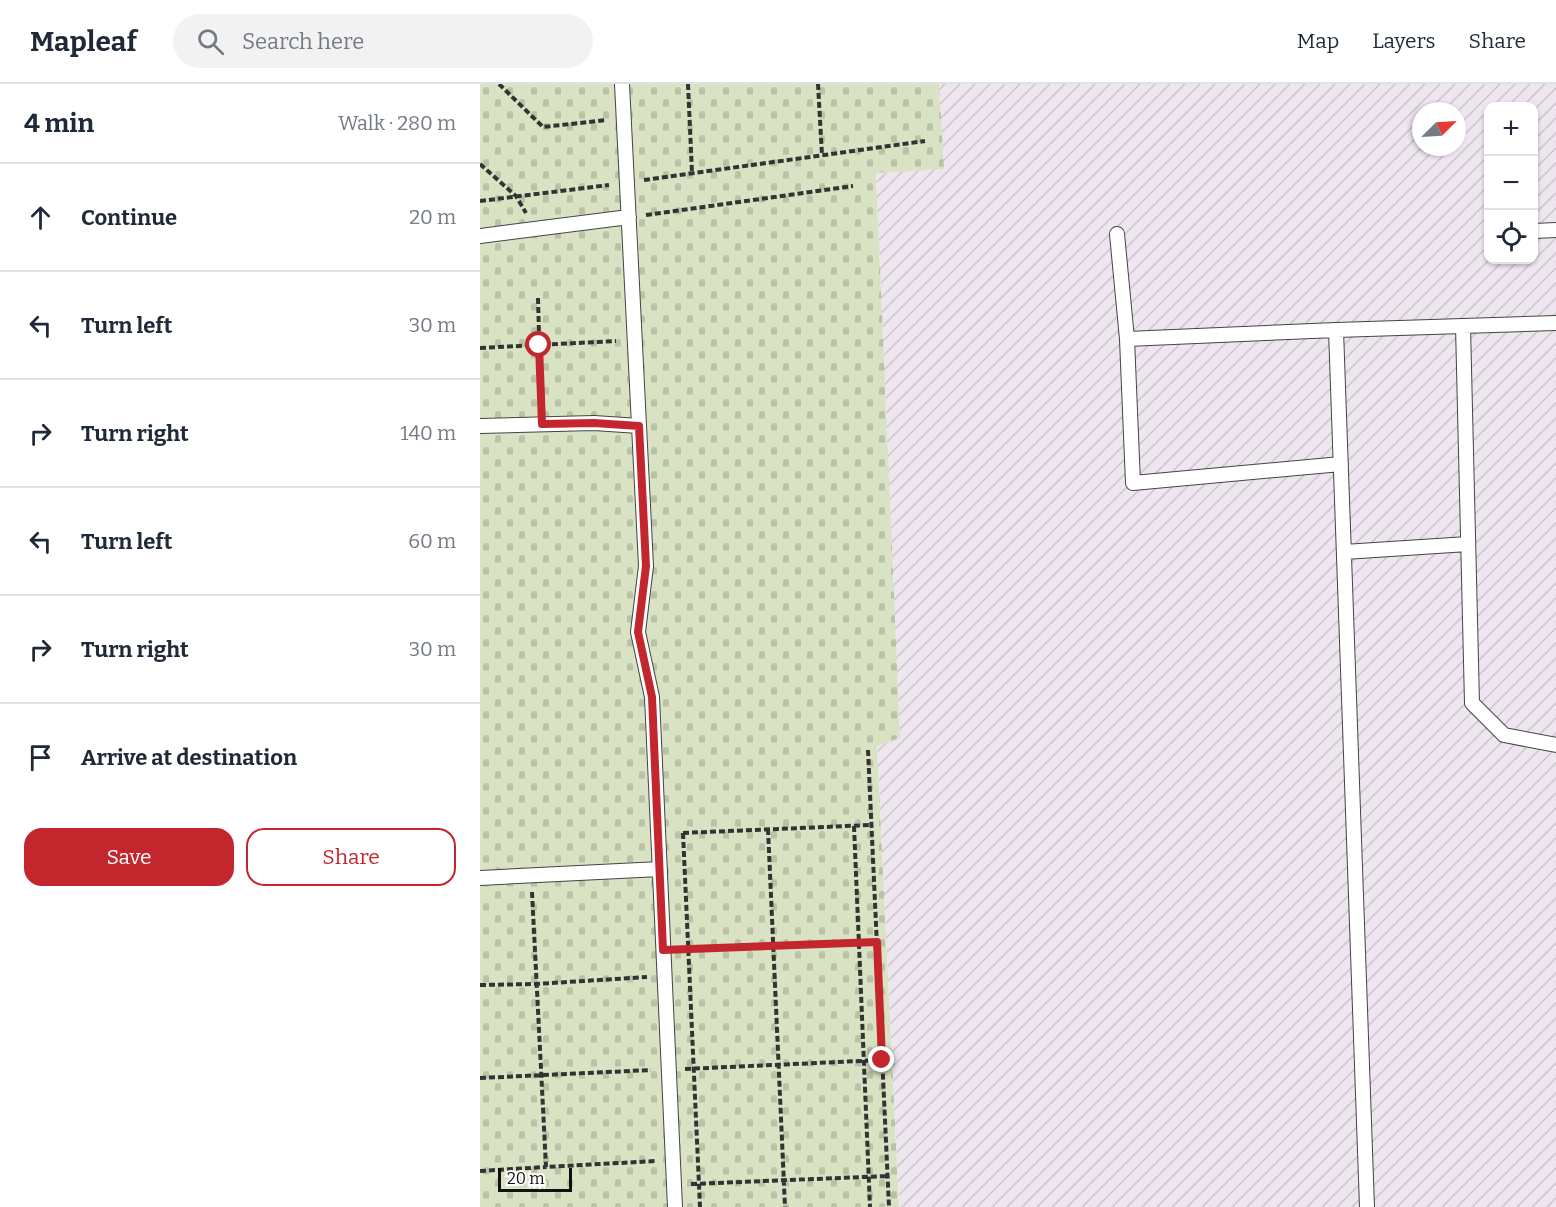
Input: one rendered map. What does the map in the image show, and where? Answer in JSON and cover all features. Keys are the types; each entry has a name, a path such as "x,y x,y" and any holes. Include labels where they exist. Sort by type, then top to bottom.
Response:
{"lane":[{"path":"622,84 646,566 638,632 652,697 675,1207"},
{"path":"480,236 629,217"},
{"path":"1538,231 1556,230"},
{"path":"1117,234 1127,339 1133,483 1341,464"},
{"path":"1127,339 1556,323"},
{"path":"1463,326 1472,703 1504,735 1556,745"},
{"path":"1336,330 1367,1207"},
{"path":"480,426 594,423 639,426"},
{"path":"1344,552 1468,543"},
{"path":"480,878 660,869"}],"path":[{"path":"499,84 543,127 624,118"},
{"path":"688,84 692,173"},
{"path":"818,84 822,155"},
{"path":"480,201 627,183 925,141"},
{"path":"480,164 516,196 535,229"},
{"path":"629,217 853,186"},
{"path":"538,298 542,424"},
{"path":"480,348 635,340"},
{"path":"868,750 889,1207"},
{"path":"658,834 871,825"},
{"path":"854,826 870,1207"},
{"path":"768,829 785,1207"},
{"path":"683,833 700,1207"},
{"path":"531,876 546,1167"},
{"path":"663,950 877,942"},
{"path":"480,985 665,976"},
{"path":"480,1171 673,1160"},
{"path":"674,1184 888,1176"}],"shaded area":[{"path":"939,84 1556,84 1556,1207 899,1207 877,746 899,738 876,173 943,168"}],"green space":[{"path":"480,84 939,84 944,169 876,173 900,738 877,746 899,1207 480,1207"}],"route":[{"path":"539,345 542,424 594,423 639,426 646,566 638,632 652,697 663,950 877,942 882,1060"}]}
